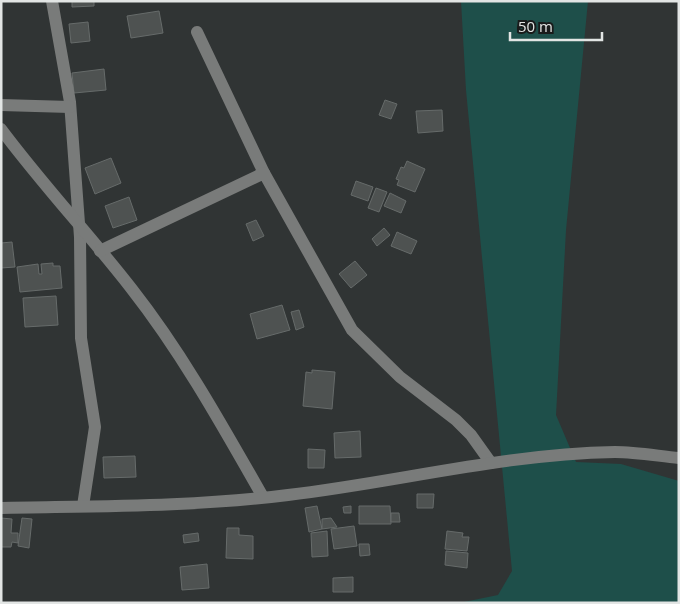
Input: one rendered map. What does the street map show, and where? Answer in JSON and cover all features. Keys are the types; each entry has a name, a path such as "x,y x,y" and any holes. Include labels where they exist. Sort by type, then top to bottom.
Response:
{"street":[{"path":"52,1 70,107 79,226 81,338 95,427 83,506"},
{"path":"197,32 264,173 352,330 400,377 456,420 471,436 491,463"},
{"path":"1,105 70,107"},
{"path":"1,129 30,167 132,289 208,401 263,497"},
{"path":"100,251 264,173"},
{"path":"1,508 182,505 288,496 491,463 548,456 616,452 679,458"}],"shaded area":[{"path":"461,1 588,1 566,230 556,415 576,462 621,464 679,481 679,603 459,603 498,595 512,571 466,90"}],"building":[{"path":"72,1 94,1 94,6 72,7"},
{"path":"159,11 163,33 131,38 127,16"},
{"path":"88,22 90,41 71,43 69,24"},
{"path":"104,69 106,90 74,93 72,73"},
{"path":"385,100 397,104 391,119 379,115"},
{"path":"442,110 443,131 418,133 416,111"},
{"path":"111,158 121,183 95,194 85,168"},
{"path":"407,161 425,169 415,192 397,185 399,180 396,179 401,167 404,168"},
{"path":"356,181 373,187 368,201 351,195"},
{"path":"376,188 387,192 379,212 368,208"},
{"path":"390,193 406,201 401,213 384,206"},
{"path":"129,197 137,220 113,228 105,206"},
{"path":"256,220 264,236 253,241 246,224"},
{"path":"384,228 390,235 377,246 372,239"},
{"path":"397,232 417,241 411,254 391,246"},
{"path":"12,242 15,267 1,268 1,243"},
{"path":"355,261 367,275 351,288 339,274"},
{"path":"53,263 53,266 60,266 62,288 20,292 17,267 38,264 39,274 42,274 41,264"},
{"path":"56,296 58,325 25,327 23,298"},
{"path":"282,305 290,330 257,339 250,314"},
{"path":"299,310 304,327 296,330 291,312"},
{"path":"312,370 335,372 332,409 303,406 306,372 312,373"},
{"path":"360,431 361,457 335,458 334,433"},
{"path":"308,449 325,450 324,468 308,468"},
{"path":"135,456 136,477 104,478 103,457"},
{"path":"417,494 434,494 433,508 417,508"},
{"path":"317,506 322,529 309,532 305,508"},
{"path":"351,506 351,513 344,513 343,507"},
{"path":"359,506 390,506 391,524 359,524"},
{"path":"391,513 399,513 400,522 391,522"},
{"path":"1,518 12,519 11,533 18,533 18,543 12,542 11,547 1,547"},
{"path":"22,518 32,519 29,548 18,546"},
{"path":"331,518 337,527 322,529 322,519"},
{"path":"354,526 357,546 334,549 331,529"},
{"path":"227,528 239,528 239,535 253,536 253,559 226,558"},
{"path":"327,531 328,556 312,557 311,533"},
{"path":"447,531 463,533 462,537 469,537 467,551 445,549"},
{"path":"198,533 199,541 184,543 183,535"},
{"path":"359,544 369,544 370,555 360,556"},
{"path":"446,551 468,553 467,568 445,565"},
{"path":"207,564 209,588 182,590 180,567"},
{"path":"353,577 353,592 333,592 333,578"}]}
